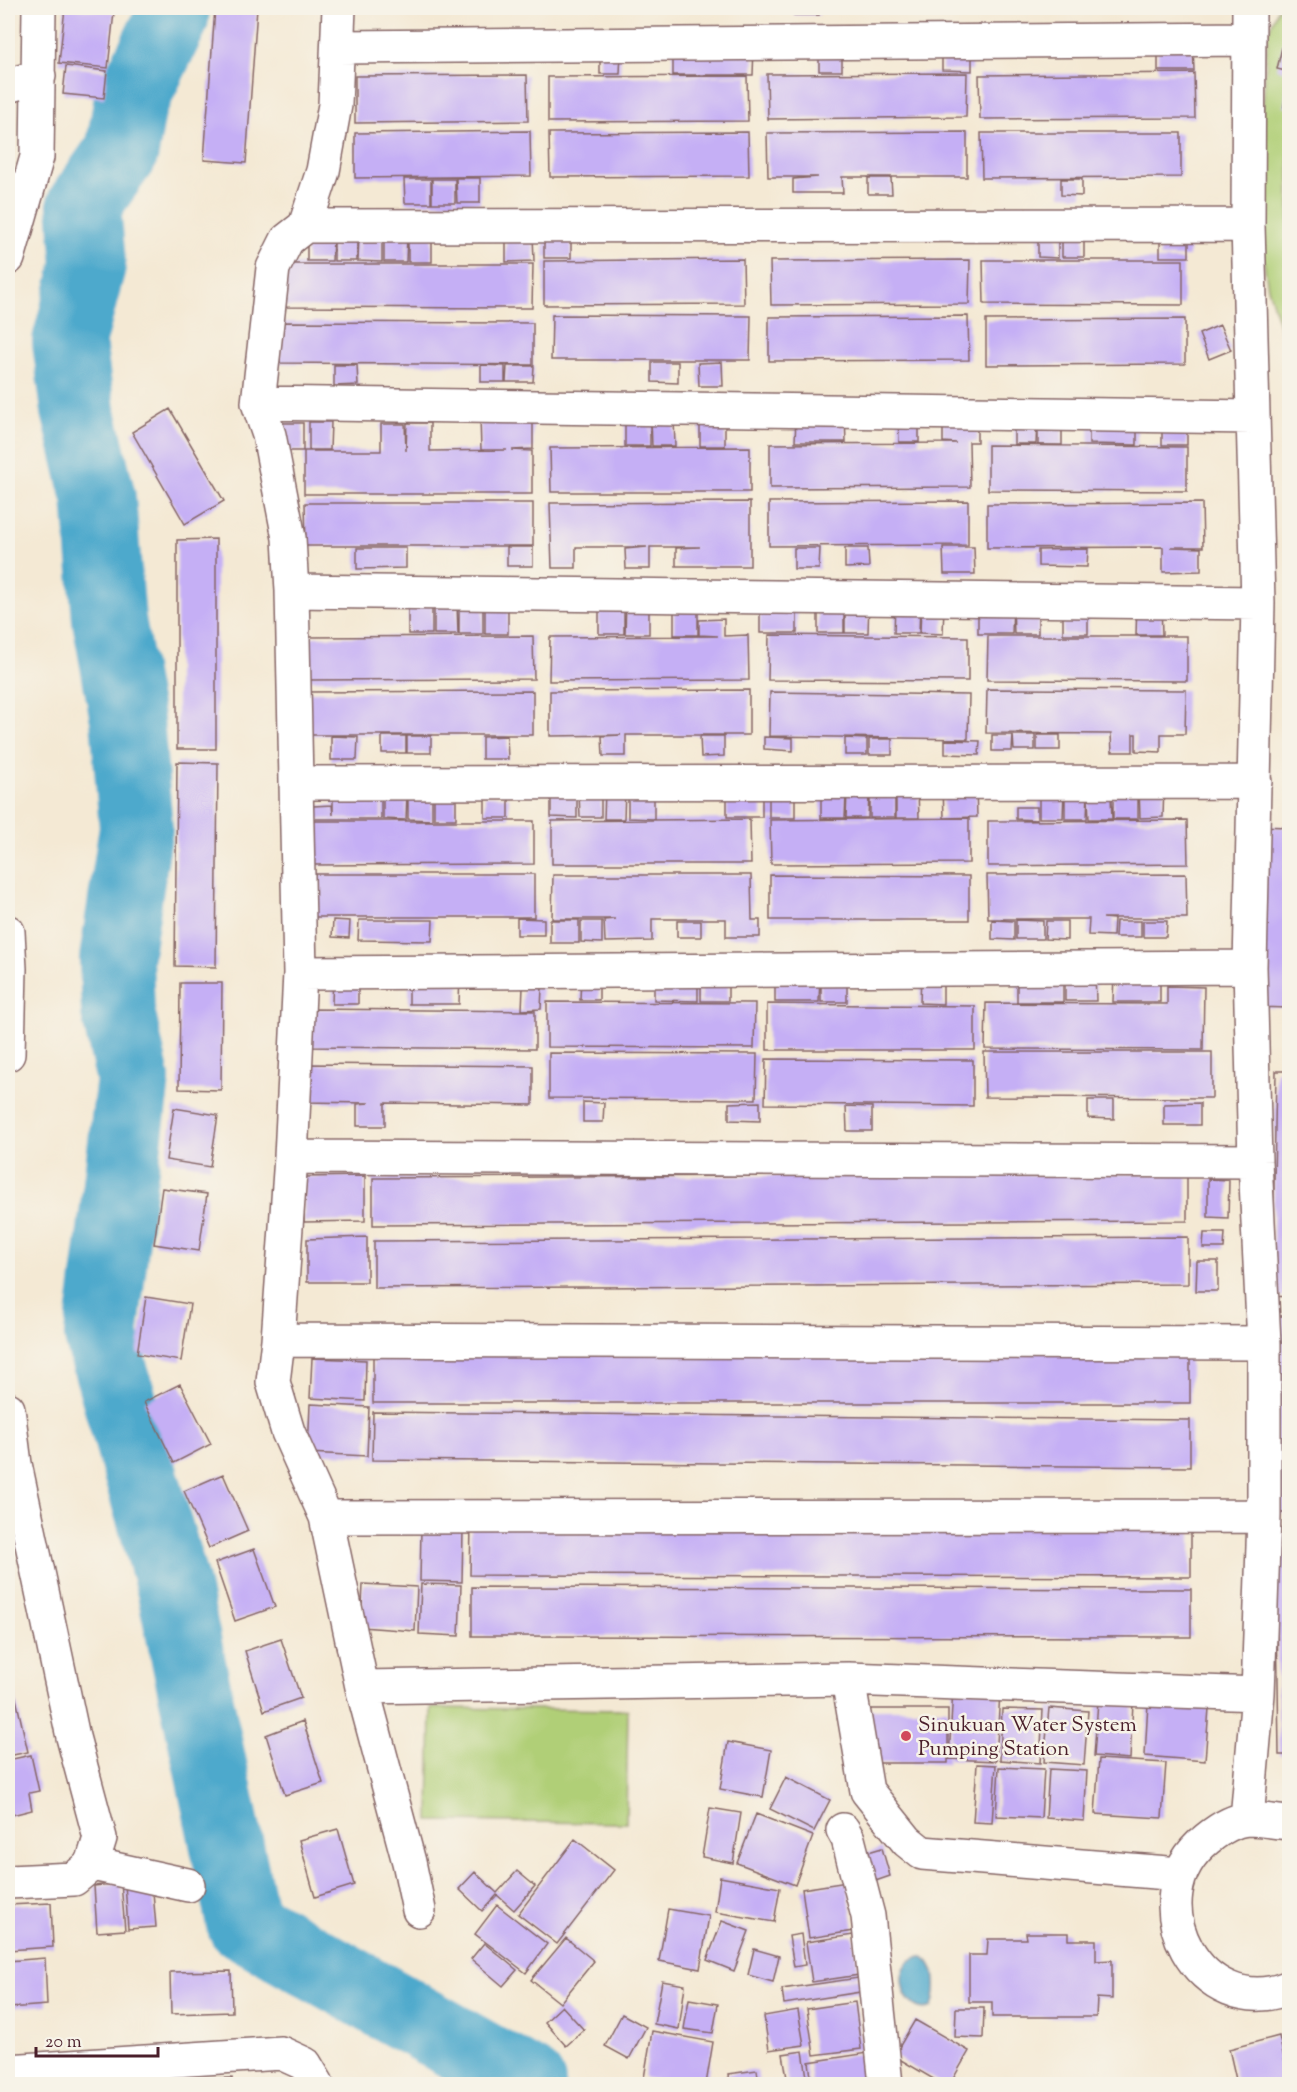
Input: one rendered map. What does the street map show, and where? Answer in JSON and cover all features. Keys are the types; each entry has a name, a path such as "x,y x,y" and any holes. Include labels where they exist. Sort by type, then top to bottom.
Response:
{"street":[{"path":"8,258 37,158 39,8"},
{"path":"339,8 335,105 323,171 305,226 287,240 273,268 258,403 269,435 289,537 300,973 291,1157 273,1382 288,1432 326,1517 362,1687 419,1910"},
{"path":"339,47 1249,23 1248,225 1258,603 1250,966 1255,1161 1264,1343 1264,1516 1258,1694 1247,1819"},
{"path":"8,86 39,76"},
{"path":"305,226 1248,225"},
{"path":"258,403 1252,417"},
{"path":"292,591 1258,603"},
{"path":"296,783 1255,782"},
{"path":"8,932 8,1054"},
{"path":"300,973 1250,966"},
{"path":"291,1157 1255,1161"},
{"path":"278,1340 1264,1343"},
{"path":"8,1409 15,1464 73,1737 100,1838 92,1864 74,1879 8,1882"},
{"path":"326,1517 1264,1516"},
{"path":"362,1687 848,1679 1258,1694"},
{"path":"848,1679 867,1791 907,1841 922,1853 1180,1874"},
{"path":"1290,1823 1247,1819 1219,1829 1195,1848 1180,1874 1173,1900 1176,1926 1186,1951 1203,1972 1225,1986 1251,1993 1278,1992 1290,1987"},
{"path":"843,1830 848,1839 868,1917 886,2085"},
{"path":"92,1864 188,1886"},
{"path":"8,2072 281,2053 304,2064 317,2085"}],"green space":[{"path":"1278,8 1289,8 1289,357 1268,288 1256,211 1268,33"},
{"path":"431,1708 628,1710 626,1823 429,1821"}],"water":[{"path":"921,1956 931,1965 935,1978 932,2007 922,2008 914,2005 907,1998 903,1988 904,1968 911,1960"}],"building":[{"path":"65,8 114,12 108,68 59,63"},
{"path":"215,8 257,8 246,163 204,160"},
{"path":"793,8 819,8 819,15 794,15"},
{"path":"1286,30 1290,31 1290,72 1277,69"},
{"path":"942,45 972,45 972,71 942,70"},
{"path":"1158,45 1193,45 1194,71 1158,71"},
{"path":"819,46 842,46 842,71 819,71"},
{"path":"754,48 753,75 673,75 673,49"},
{"path":"600,50 621,51 620,74 600,74"},
{"path":"66,66 107,71 104,98 63,94"},
{"path":"967,73 966,117 768,119 767,74"},
{"path":"1194,73 1195,118 980,119 979,75"},
{"path":"527,75 528,121 355,123 355,76"},
{"path":"747,76 748,121 548,122 548,77"},
{"path":"1287,84 1290,84 1290,108 1284,107"},
{"path":"530,131 531,176 355,178 355,133"},
{"path":"748,132 749,176 550,177 549,133"},
{"path":"967,132 967,177 842,177 843,193 793,193 793,179 818,177 768,177 767,133"},
{"path":"981,133 1181,133 1181,177 982,178"},
{"path":"456,178 480,178 480,203 457,203"},
{"path":"868,178 891,178 892,194 868,194"},
{"path":"404,179 431,179 431,203 405,203"},
{"path":"432,179 455,179 455,203 432,203"},
{"path":"1061,179 1082,179 1082,196 1061,195"},
{"path":"1160,230 1189,231 1189,257 1160,257"},
{"path":"1062,231 1084,231 1084,257 1062,257"},
{"path":"1038,232 1058,232 1058,258 1038,257"},
{"path":"384,235 407,235 406,262 384,262"},
{"path":"408,235 432,235 432,262 408,262"},
{"path":"533,235 534,261 506,262 506,236"},
{"path":"307,236 333,237 332,261 307,261"},
{"path":"334,236 357,237 357,261 334,261"},
{"path":"359,236 382,236 382,262 358,261"},
{"path":"544,238 571,239 571,258 544,258"},
{"path":"743,259 744,304 544,305 544,261"},
{"path":"970,260 969,304 771,305 770,261"},
{"path":"983,260 1183,260 1183,305 984,304"},
{"path":"281,264 533,264 532,308 280,307"},
{"path":"552,315 751,316 750,360 551,360"},
{"path":"968,316 969,360 769,361 769,317"},
{"path":"1185,319 1185,364 986,365 986,320"},
{"path":"281,322 533,323 533,365 280,363"},
{"path":"1220,325 1231,350 1209,359 1199,334"},
{"path":"652,362 678,362 678,383 652,382"},
{"path":"722,362 723,386 699,386 698,363"},
{"path":"334,365 357,365 358,385 334,386"},
{"path":"481,365 505,366 505,382 481,382"},
{"path":"507,366 534,366 533,382 506,382"},
{"path":"170,409 224,501 185,524 132,432"},
{"path":"700,414 725,414 725,446 700,446"},
{"path":"480,417 533,417 533,449 512,450 532,451 532,494 304,494 304,451 381,451 381,424 405,424 406,451 407,423 430,423 430,451 507,450 481,450"},
{"path":"898,417 919,417 919,442 899,442"},
{"path":"943,417 977,417 977,442 969,442 970,487 770,488 770,444 956,443 943,442"},
{"path":"796,418 845,418 846,442 795,442"},
{"path":"625,419 650,419 650,446 625,446"},
{"path":"651,419 674,419 675,446 652,446"},
{"path":"1014,419 1037,420 1036,444 1014,444"},
{"path":"1089,419 1137,419 1137,445 1089,444"},
{"path":"1038,420 1062,420 1062,445 1038,445"},
{"path":"309,422 331,422 330,450 309,450"},
{"path":"278,423 303,423 303,451 277,451"},
{"path":"1162,430 1187,430 1187,445 1162,445"},
{"path":"988,445 1187,447 1187,491 988,490"},
{"path":"750,447 750,492 551,492 550,448"},
{"path":"968,501 968,545 769,546 769,502"},
{"path":"750,502 750,566 676,566 676,548 700,547 650,547 650,569 626,569 625,549 647,547 576,547 576,568 552,568 550,503"},
{"path":"305,503 533,503 533,546 306,546"},
{"path":"1202,503 1203,547 1171,547 1201,548 1201,571 1163,572 1163,547 987,548 987,504"},
{"path":"216,539 216,749 177,749 177,540"},
{"path":"507,547 533,547 533,566 507,566"},
{"path":"943,547 974,547 975,574 944,574"},
{"path":"357,548 406,548 406,568 357,569"},
{"path":"794,548 820,548 819,569 794,569"},
{"path":"845,548 868,548 869,567 845,568"},
{"path":"1088,549 1087,567 1038,566 1038,550"},
{"path":"818,601 844,602 844,633 818,633"},
{"path":"845,601 869,602 868,633 845,633"},
{"path":"978,601 1013,601 1012,634 978,634"},
{"path":"1013,601 1038,601 1038,634 1014,634"},
{"path":"599,603 624,603 624,634 599,634"},
{"path":"626,603 649,603 649,634 625,634"},
{"path":"674,603 698,603 698,635 674,635"},
{"path":"1137,603 1161,603 1162,635 1136,635"},
{"path":"459,604 483,604 483,634 459,634"},
{"path":"485,604 508,604 508,634 485,634"},
{"path":"408,605 432,605 432,634 408,634"},
{"path":"434,605 457,605 458,634 434,634"},
{"path":"760,605 797,605 797,633 760,633"},
{"path":"895,605 920,605 919,633 894,633"},
{"path":"921,605 944,606 943,634 920,633"},
{"path":"1063,605 1088,605 1088,634 1063,634"},
{"path":"724,619 724,636 748,635 749,680 549,681 550,637 718,636 699,635 699,620"},
{"path":"769,635 968,637 968,681 768,680"},
{"path":"533,636 534,679 306,680 306,637"},
{"path":"988,636 1187,636 1187,681 987,680"},
{"path":"987,689 1186,690 1185,734 1161,734 1161,752 1136,751 1136,734 1133,734 1133,752 1112,752 1111,734 986,733"},
{"path":"749,690 749,735 626,735 626,756 603,756 602,736 621,735 550,736 550,691"},
{"path":"533,691 533,735 306,735 305,692"},
{"path":"770,692 969,695 968,739 769,736"},
{"path":"992,735 1013,735 1012,751 992,751"},
{"path":"1013,735 1035,735 1035,750 1014,750"},
{"path":"1037,735 1060,735 1060,750 1037,750"},
{"path":"331,736 358,737 357,760 331,760"},
{"path":"382,736 406,736 406,753 382,753"},
{"path":"407,736 431,736 431,753 407,753"},
{"path":"507,736 508,759 482,759 482,737"},
{"path":"700,736 724,736 724,756 701,757"},
{"path":"764,737 793,738 793,751 764,749"},
{"path":"845,738 867,739 867,755 845,755"},
{"path":"869,739 892,739 892,755 869,755"},
{"path":"945,740 980,741 979,755 945,754"},
{"path":"177,762 218,763 216,967 175,966"},
{"path":"1139,785 1164,785 1163,817 1140,818"},
{"path":"976,786 977,817 944,818 943,787"},
{"path":"727,789 762,789 762,817 727,817"},
{"path":"605,790 625,790 624,819 604,819"},
{"path":"918,790 919,818 896,818 896,791"},
{"path":"1039,790 1064,790 1063,818 1039,818"},
{"path":"1065,790 1088,790 1087,819 1065,819"},
{"path":"1113,790 1138,790 1138,819 1113,819"},
{"path":"628,791 654,791 654,819 628,818"},
{"path":"769,791 795,791 795,818 769,818"},
{"path":"579,792 601,792 601,817 580,817"},
{"path":"333,793 381,793 381,819 313,819 313,806 332,805 333,815"},
{"path":"383,793 407,793 406,820 383,819"},
{"path":"432,793 432,820 408,819 408,794"},
{"path":"434,793 456,793 456,819 434,819"},
{"path":"551,793 577,793 577,818 551,817"},
{"path":"846,793 845,818 821,818 821,794"},
{"path":"847,793 869,793 868,818 846,818"},
{"path":"870,793 895,793 895,818 870,818"},
{"path":"485,796 509,797 509,818 485,818"},
{"path":"1111,797 1112,819 1089,819 1088,798"},
{"path":"1016,807 1037,807 1037,820 1016,819"},
{"path":"969,818 969,863 771,864 770,820"},
{"path":"750,819 751,864 552,864 552,821"},
{"path":"1187,820 1188,864 988,866 988,821"},
{"path":"307,821 534,821 534,864 307,865"},
{"path":"1257,826 1290,827 1290,1008 1254,1007"},
{"path":"307,874 534,874 534,917 307,917"},
{"path":"1186,874 1187,918 1103,918 1114,919 1113,936 1088,935 1089,919 988,919 987,875"},
{"path":"553,875 751,875 752,920 760,920 760,937 726,937 726,919 652,919 652,941 605,942 604,920 615,919 552,919"},
{"path":"770,875 969,876 969,920 770,920"},
{"path":"517,918 544,919 544,935 517,935"},
{"path":"333,920 350,921 349,938 332,937"},
{"path":"359,920 433,920 432,941 358,940"},
{"path":"550,920 579,920 579,943 550,943"},
{"path":"992,920 1014,921 1014,940 992,939"},
{"path":"1016,920 1043,921 1043,939 1016,939"},
{"path":"581,921 602,921 602,943 581,942"},
{"path":"677,921 701,921 701,937 677,937"},
{"path":"1046,921 1067,921 1067,940 1045,939"},
{"path":"1116,921 1141,921 1141,937 1115,937"},
{"path":"1143,921 1167,921 1166,937 1143,937"},
{"path":"1095,969 1096,1001 1065,1001 1065,970"},
{"path":"409,973 460,973 459,1004 409,1004"},
{"path":"775,973 820,973 819,1002 775,1002"},
{"path":"821,973 847,973 847,1002 821,1002"},
{"path":"1017,973 1063,973 1063,1002 1017,1002"},
{"path":"1114,973 1160,973 1160,1002 1113,1002"},
{"path":"599,974 599,1000 580,1000 581,975"},
{"path":"333,975 358,975 358,1004 332,1004"},
{"path":"921,975 943,975 943,1004 920,1003"},
{"path":"654,979 698,979 698,1001 654,1000"},
{"path":"701,979 728,979 728,1001 701,1001"},
{"path":"180,983 222,983 221,1090 179,1089"},
{"path":"1167,986 1204,987 1203,1050 985,1049 986,1003 1167,1004"},
{"path":"523,987 542,988 541,1009 522,1010"},
{"path":"547,1002 755,1003 754,1048 547,1047"},
{"path":"767,1004 975,1006 975,1050 767,1050"},
{"path":"306,1009 535,1011 535,1049 307,1047"},
{"path":"984,1052 1212,1052 1212,1098 985,1097"},
{"path":"549,1053 757,1054 756,1099 549,1098"},
{"path":"766,1059 973,1060 973,1106 765,1104"},
{"path":"305,1064 533,1066 533,1105 385,1103 385,1126 357,1126 357,1104 369,1103 304,1102"},
{"path":"1276,1071 1290,1071 1290,1297 1272,1296"},
{"path":"1088,1100 1114,1100 1114,1119 1088,1118"},
{"path":"583,1102 604,1103 603,1122 583,1122"},
{"path":"760,1102 760,1121 729,1120 729,1103"},
{"path":"1200,1103 1200,1125 1164,1125 1164,1104"},
{"path":"846,1106 872,1107 872,1131 847,1131"},
{"path":"174,1108 218,1115 210,1167 166,1160"},
{"path":"1187,1174 1187,1221 373,1225 373,1178"},
{"path":"365,1176 365,1221 304,1222 304,1177"},
{"path":"1208,1179 1229,1180 1228,1218 1208,1217"},
{"path":"162,1188 207,1194 199,1251 154,1244"},
{"path":"1204,1233 1225,1233 1224,1248 1203,1248"},
{"path":"367,1237 367,1282 307,1282 307,1239"},
{"path":"1188,1237 1188,1284 374,1288 374,1241"},
{"path":"1197,1261 1218,1261 1218,1291 1196,1291"},
{"path":"146,1297 190,1304 181,1361 137,1354"},
{"path":"1275,1316 1290,1316 1290,1513 1276,1513"},
{"path":"373,1350 1190,1351 1190,1403 373,1403"},
{"path":"312,1358 366,1360 365,1401 310,1398"},
{"path":"180,1384 211,1444 174,1463 144,1402"},
{"path":"310,1404 369,1407 367,1456 308,1453"},
{"path":"373,1412 1190,1420 1190,1467 372,1460"},
{"path":"223,1474 248,1531 209,1548 184,1491"},
{"path":"471,1525 1191,1528 1191,1577 470,1575"},
{"path":"421,1528 463,1529 462,1582 420,1581"},
{"path":"1276,1536 1290,1536 1290,1755 1279,1755"},
{"path":"254,1549 275,1607 235,1621 215,1563"},
{"path":"363,1584 417,1587 415,1631 361,1627"},
{"path":"421,1584 461,1585 459,1636 419,1634"},
{"path":"472,1587 1191,1589 1191,1637 472,1636"},
{"path":"281,1639 301,1698 264,1711 245,1651"},
{"path":"8,1663 28,1752 8,1756"},
{"path":"953,1689 1000,1692 996,1761 949,1759"},
{"path":"1098,1701 1133,1703 1130,1759 1094,1756"},
{"path":"1148,1703 1209,1708 1205,1761 1145,1756"},
{"path":"1049,1708 1088,1711 1084,1765 1044,1762"},
{"name":"Sinukuan Water System Pumping Station","path":"864,1709 948,1709 948,1763 863,1763"},
{"path":"1002,1709 1043,1710 1040,1763 1000,1760"},
{"path":"303,1721 323,1783 285,1795 266,1735"},
{"path":"728,1742 771,1750 763,1797 720,1789"},
{"path":"31,1755 39,1791 29,1793 32,1810 8,1816 8,1760"},
{"path":"1099,1759 1166,1763 1162,1818 1095,1814"},
{"path":"977,1764 996,1765 992,1823 973,1822"},
{"path":"999,1767 1044,1769 1041,1818 996,1816"},
{"path":"1049,1769 1087,1771 1084,1821 1046,1818"},
{"path":"786,1777 830,1800 814,1831 770,1809"},
{"path":"710,1808 741,1813 733,1863 702,1857"},
{"path":"756,1814 813,1836 795,1885 737,1863"},
{"path":"338,1829 354,1885 315,1897 299,1840"},
{"path":"575,1839 614,1870 557,1944 518,1914"},
{"path":"882,1848 890,1876 864,1885 855,1856"},
{"path":"517,1871 535,1886 514,1910 497,1895 482,1911 459,1889 475,1872 497,1893"},
{"path":"720,1877 780,1888 774,1922 715,1912"},
{"path":"152,1880 156,1927 128,1929 125,1883"},
{"path":"847,1882 854,1931 809,1938 802,1889"},
{"path":"121,1883 125,1930 97,1932 94,1886"},
{"path":"51,1903 53,1947 8,1950 8,1905"},
{"path":"497,1905 547,1944 526,1973 475,1934"},
{"path":"668,1909 709,1916 700,1969 659,1961"},
{"path":"722,1921 749,1931 734,1971 707,1960"},
{"path":"1026,1933 1068,1933 1068,1940 1096,1940 1096,1961 1112,1960 1112,1999 1097,1998 1096,2017 992,2017 992,2002 969,2002 969,1955 987,1955 988,1939 1027,1939"},
{"path":"801,1934 805,1965 794,1967 789,1936"},
{"path":"853,1935 859,1975 812,1982 806,1942"},
{"path":"566,1938 594,1961 560,2003 531,1980"},
{"path":"484,1943 517,1970 503,1986 471,1959"},
{"path":"754,1949 779,1956 773,1982 748,1975"},
{"path":"45,1958 47,2005 9,2008 8,1961"},
{"path":"231,1971 232,2012 171,2014 170,1972"},
{"path":"858,1978 860,1992 784,2004 782,1989"},
{"path":"662,1981 685,1985 679,2029 654,2024"},
{"path":"689,1999 718,2004 713,2033 684,2029"},
{"path":"855,2002 861,2049 814,2055 807,2009"},
{"path":"562,2006 584,2030 566,2046 545,2022"},
{"path":"956,2008 984,2008 983,2038 955,2037"},
{"path":"798,2010 804,2045 769,2050 764,2016"},
{"path":"622,2014 646,2027 629,2059 605,2046"},
{"path":"915,2020 969,2051 950,2084 942,2084 894,2056"},
{"path":"652,2031 713,2042 706,2084 683,2084 644,2078"},
{"path":"1279,2036 1290,2084 1237,2084 1229,2049"},
{"path":"803,2051 808,2084 788,2084 783,2054"},
{"path":"868,2053 873,2084 812,2084 809,2062"},
{"path":"757,2070 759,2084 729,2084 728,2074"},
{"path":"232,2078 232,2084 191,2084 191,2079"}],"waterway":[{"path":"173,8 172,18 130,104 122,151 84,205 89,265 69,342 78,410 99,498 109,620 127,719 136,828 116,959 118,1012 133,1079 101,1335 173,1587 243,1923 529,2084"}],"place":[{"name":"Sinukuan Water System Pumping Station","path":"906,1736"}]}
